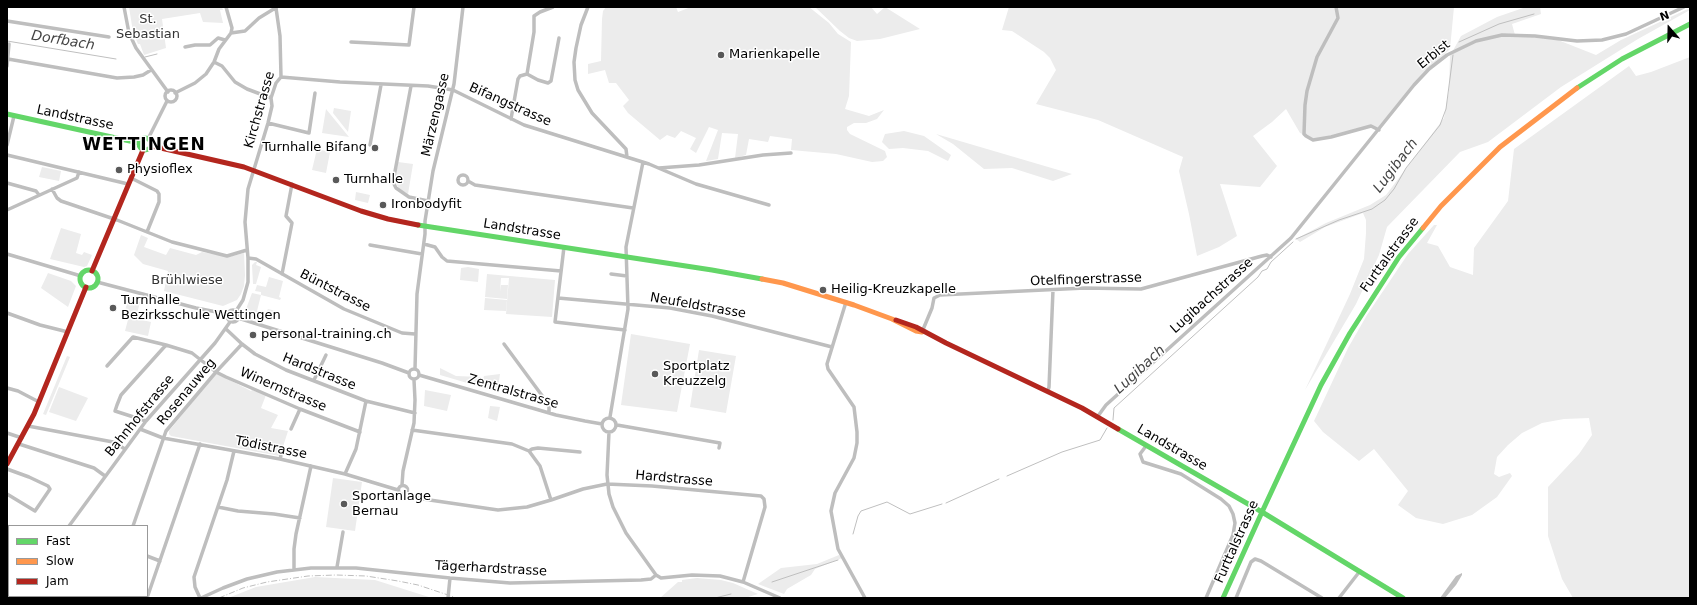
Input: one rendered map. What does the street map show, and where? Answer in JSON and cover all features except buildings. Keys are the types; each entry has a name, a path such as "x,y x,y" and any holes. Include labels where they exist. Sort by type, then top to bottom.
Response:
{"main road":[{"name":"Furttalstrasse","path":"1223,598 1321,385 1350,333 1399,257 1441,206 1500,147 1566,95 1622,59 1690,24"},
{"name":"Landstrasse","path":"7,114 139,143"},
{"path":"142,139 148,139 152,142 152,146 149,150 143,150 139,147 139,143 142,139"},
{"name":"Landstrasse","path":"152,146 253,170 375,215 425,226 625,256 783,283 846,302 892,320 916,327 922,332 1098,416 1146,446 1262,512 1403,598"},
{"path":"92,271 143,150"},
{"path":"86,271 92,271 98,276 97,282 91,287 86,287 82,283 81,276 86,271"},
{"path":"7,464 19,444 39,402 86,287"}],"street":[{"path":"124,7 132,40 151,70 168,92"},
{"path":"168,92 172,91 175,93 200,79 207,73 214,62 219,49 231,33 232,28 226,7"},
{"path":"351,42 409,45 414,7"},
{"name":"Märzengasse","path":"415,369 417,294 428,201 433,171 453,90 464,7"},
{"path":"528,74 534,37 534,16 553,7"},
{"path":"588,7 581,25 576,48 574,62 575,80 578,90 592,113 626,149 627,157"},
{"path":"1336,7 1338,18 1317,57 1307,91 1304,134 1313,140 1331,137 1371,126 1379,130"},
{"name":"Erbist","path":"1271,257 1295,233 1429,69 1447,55 1467,44 1489,37 1516,34 1577,41 1602,40 1626,34 1684,7"},
{"path":"231,33 245,31 259,18 277,8"},
{"name":"Kirchstrasse","path":"253,170 268,123 272,106 271,98 276,83 281,77 282,62 277,8"},
{"path":"7,21 109,37"},
{"path":"185,47 210,45 218,38 225,40"},
{"path":"511,119 518,79 520,76 528,74 543,81 551,81 558,38"},
{"path":"7,66 9,44"},
{"path":"8,59 117,78 143,75 151,70"},
{"path":"214,62 222,66 235,82 247,89 271,98"},
{"name":"Bifangstrasse","path":"281,77 381,85 439,87 453,90 511,119 538,130 643,162 696,184 769,205"},
{"path":"370,145 381,85"},
{"path":"411,86 393,182 396,188 408,197 428,201"},
{"path":"148,139 167,101 165,96 168,92"},
{"path":"167,101 172,102 175,100 177,97 175,93"},
{"path":"268,123 309,133 315,93"},
{"path":"7,145 14,116"},
{"path":"659,168 663,166 679,167 699,165 763,155 791,153"},
{"path":"7,155 79,172 130,181 157,191 159,194 159,202 147,232"},
{"path":"610,417 628,304 625,256 643,162"},
{"path":"236,311 246,289 248,258 245,222 248,190 253,170"},
{"path":"7,210 77,178 79,172"},
{"path":"468,181 475,185 633,208"},
{"path":"7,183 36,191 39,195"},
{"path":"282,274 292,222 286,216 292,184"},
{"path":"52,190 57,198 62,201 114,219 172,242 227,256 247,250"},
{"path":"424,244 435,247 447,261 561,271"},
{"path":"370,245 422,254"},
{"path":"564,247 555,322 625,330"},
{"path":"7,254 81,276"},
{"name":"Otelfingerstrasse","path":"922,332 934,299 938,296 1085,288 1146,289 1262,256 1271,257"},
{"name":"Lugibachstrasse","path":"1098,416 1106,405 1271,257"},
{"name":"Büntstrasse","path":"248,258 256,258 344,309 402,333 415,334"},
{"path":"611,274 627,276"},
{"path":"97,282 196,308 227,314"},
{"path":"1048,391 1053,290"},
{"name":"Neufeldstrasse","path":"558,298 670,308 712,316 832,347"},
{"path":"846,302 827,367 854,407 857,443 854,458 837,489 832,505 832,520 838,549 864,598"},
{"path":"227,314 231,310 236,311"},
{"path":"236,311 239,315 238,318"},
{"path":"7,313 40,325 68,332"},
{"path":"227,314 230,322 234,322 238,318"},
{"path":"238,318 382,363 409,373"},
{"name":"Bahnhofstrasse","path":"69,525 146,421 200,360 230,322"},
{"name":"Hardstrasse","path":"226,329 242,344 270,363 366,402 415,413"},
{"name":"Winernstrasse","path":"107,366 133,337 166,345 192,353 216,372 300,409 360,432"},
{"name":"Rosenauweg","path":"133,525 166,431 242,344"},
{"path":"504,344 550,407 549,413"},
{"path":"146,421 115,411 121,395 166,345"},
{"path":"314,380 326,355"},
{"path":"409,373 411,370 415,369 418,371 418,378 414,380"},
{"path":"402,485 407,488 406,493 401,494 398,490 402,485 403,471 415,413 414,380 410,378 409,373"},
{"name":"Zentralstrasse","path":"419,375 549,413 602,424"},
{"path":"7,388 18,391 39,402"},
{"path":"345,474 356,449 366,402"},
{"path":"291,429 300,409"},
{"path":"609,432 604,429 602,424 604,420 610,417"},
{"path":"610,417 616,421 617,425"},
{"path":"609,432 614,430 617,425"},
{"path":"617,425 720,443 719,448"},
{"path":"28,426 113,442 125,449"},
{"name":"Tödistrasse","path":"140,429 163,438 280,459 345,474 398,490"},
{"path":"412,430 512,444 529,451 540,466 552,500"},
{"path":"609,432 607,484 613,507 632,543 656,575"},
{"path":"7,433 22,438"},
{"path":"19,444 94,468 105,476"},
{"path":"148,595 200,444"},
{"path":"1146,446 1140,454 1143,462 1180,474 1221,499 1229,506 1233,514 1235,523 1233,535 1206,598"},
{"path":"280,459 284,448"},
{"path":"529,451 532,448 538,448 580,452"},
{"path":"201,598 195,588 194,577 218,507 234,451"},
{"path":"294,570 294,542 311,466"},
{"path":"7,469 29,477 50,488 35,510 7,494"},
{"name":"Hardstrasse","path":"406,493 416,498 498,510 527,507 607,484 652,486 761,496 764,499 765,507 743,582"},
{"path":"218,507 238,511 300,518"},
{"path":"337,568 343,532"},
{"path":"148,556 160,561"},
{"path":"1236,598 1251,562 1255,559 1261,561 1322,598"},
{"name":"Tägerhardstrasse","path":"201,598 247,579 294,570 337,568 529,583 641,580 651,579 656,575 661,578 669,578 692,575 712,575 743,582 780,598"},
{"path":"1340,598 1360,571"},
{"path":"448,598 450,578"}],"green space":[{"name":"St. Sebastian","path":"129,7 222,7 223,10 220,10 223,23 203,22 200,13 162,19 166,48 144,55 133,32"},
{"path":"606,7 676,7 678,12 691,7 809,7 829,23 838,34 851,42 849,96 845,109 869,116 884,110 877,119 866,123 854,123 847,127 847,130 850,134 885,151 887,157 883,161 872,162 836,154 791,150 792,139 770,136 768,142 749,139 746,155 735,158 738,134 722,133 718,159 706,161 718,130 709,127 696,153 690,149 696,138 681,131 675,138 667,135 660,140 628,113 623,106 629,100 616,83 609,83 605,70 588,74 588,64 601,61 602,19 603,11"},
{"path":"815,7 871,7 877,14 885,7 920,29 880,39 857,41 849,38 840,31"},
{"path":"1009,7 1454,7 1450,49 1428,69 1377,129 1371,126 1315,139 1300,133 1286,109 1253,136 1277,166 1260,187 1220,184 1237,236 1219,247 1197,256 1179,171 1183,157 1098,120 1036,104 1056,70 1050,58 1044,52 1012,31 1002,30"},
{"path":"1526,7 1540,7 1541,14 1512,24 1515,35 1558,40 1596,55 1621,40 1690,8 1690,10 1638,39 1561,87 1488,142 1460,152 1387,227 1379,255 1356,304 1305,390 1350,294 1364,259 1366,220 1363,213 1325,227 1300,242 1296,239 1326,223 1370,205 1386,195 1444,118 1449,91 1450,56 1461,36 1497,17"},
{"path":"1690,57 1690,598 1573,598 1562,579 1548,536 1548,487 1579,454 1592,435 1589,418 1564,419 1542,423 1522,433 1497,457 1494,474 1499,477 1510,473 1512,476 1497,497 1472,515 1443,524 1416,518 1398,505 1408,491 1374,449 1359,461 1323,432 1314,421 1348,348 1367,315 1408,254 1434,225 1437,225 1427,243 1438,246 1450,267 1473,275 1474,248 1508,201 1514,149 1629,66 1636,76 1651,72"},
{"path":"334,108 351,111 348,132 333,113"},
{"path":"326,109 349,137 322,133"},
{"path":"904,131 924,136 951,155 948,161 928,151 903,148 889,149 882,142 885,134"},
{"path":"936,134 1072,174 1053,181 1012,168 984,169 953,144"},
{"path":"317,149 330,152 326,173 312,170"},
{"path":"398,162 413,164 408,194 400,190 395,182"},
{"path":"42,167 61,171 59,181 39,177"},
{"path":"356,192 370,195 368,203 355,200"},
{"path":"61,228 81,234 76,253 82,255 84,252 92,255 87,266 84,267 50,259"},
{"name":"Brühlwiese","path":"141,235 148,238 144,247 166,255 170,248 196,255 202,252 229,257 244,253 245,275 244,286 241,294 237,300 223,306 164,291 168,271 143,264 134,255"},
{"path":"257,262 256,265 261,267 256,284 253,284 252,265"},
{"path":"468,267 479,269 478,282 460,280 461,268"},
{"path":"48,273 71,281 76,286 68,307 41,288"},
{"path":"487,274 555,280 552,317 506,314 509,278 501,278 500,292 501,285 508,285 507,299 485,297"},
{"path":"269,277 283,281 279,297 281,298 280,300 261,295 261,292 255,291 257,285 266,287"},
{"path":"252,293 261,295 257,311 265,314 268,309 276,311 261,319 251,316 246,309"},
{"path":"485,298 507,300 506,311 484,310"},
{"path":"128,299 140,302 136,318 133,318 151,322 148,336 125,331 129,316 124,315"},
{"name":"Sportplatz Kreuzzelg","path":"631,334 690,344 677,412 621,405"},
{"name":"Sportplatz Kreuzzelg","path":"699,350 736,356 726,413 690,407"},
{"path":"67,356 70,357 46,415 43,414"},
{"path":"440,368 456,376 481,377 480,385 498,389 498,392 440,375"},
{"path":"216,373 251,391 252,390 266,395 261,408 278,415 271,428 288,431 280,456 171,436 169,434 169,431"},
{"path":"500,374 498,388 482,383 484,376"},
{"path":"59,387 88,398 76,421 49,412"},
{"path":"425,390 451,395 447,411 424,406"},
{"path":"490,406 500,407 497,421 488,418"},
{"name":"Sportanlage Bernau","path":"333,478 362,482 355,531 326,527"},
{"path":"839,555 842,558 815,569 811,575 787,589 784,594 758,584 781,568 817,564"},
{"path":"315,577 375,580 432,598 228,598 256,587"},
{"path":"697,578 721,580 733,583 758,594 745,598 660,598 678,582"}],"shaded area":[{"path":"1462,573 1456,585 1445,598 1440,598 1456,576"}],"waterway":[{"name":"Lugibach","path":"1459,42 1499,24 1534,14"},
{"name":"Dorfbach","path":"7,41 116,59"},
{"name":"Dorfbach","path":"145,57 157,54"},
{"name":"Lugibach","path":"1296,239 1339,220 1372,209 1385,200 1394,189 1406,168 1440,125 1446,109 1453,55"},
{"name":"Lugibach","path":"1113,420 1114,408 1258,277 1262,271 1267,269 1271,262 1293,242"},
{"name":"Lugibach","path":"1007,476 1062,452 1100,440 1107,428"},
{"name":"Lugibach","path":"946,503 999,479"},
{"name":"Lugibach","path":"853,534 861,511 887,502 910,514 942,504"},
{"name":"Lugibach","path":"772,582 838,560"},
{"name":"Lugibach","path":"715,598 731,594"}],"railway":[{"path":"219,598 243,588 267,582 308,576 336,575 366,576 398,581 418,585 457,598"}],"traffic: fast":[{"path":"1577,88 1622,59 1690,24"},
{"path":"7,114 139,143"},
{"path":"147,138 150,139 151,144 150,149 143,150 140,149 139,142 140,139 147,138"},
{"path":"418,225 762,279"},
{"path":"1262,512 1321,385 1350,333 1399,257 1423,228"},
{"path":"89,270 95,273 98,279 95,285 89,288 83,285 80,279 83,273 89,270"},
{"path":"1118,429 1262,512 1403,598"},
{"path":"1223,598 1262,512"}],"traffic: slow":[{"path":"1423,228 1441,206 1500,147 1577,88"},
{"path":"762,279 783,283 854,305 892,319 916,331 922,332"}],"traffic: jam":[{"path":"152,146 244,167 361,211 388,219 418,225"},
{"path":"92,271 143,150"},
{"path":"7,464 34,414 86,287"},
{"path":"896,320 916,327 946,343 1082,408 1118,429"}],"place":[{"name":"Marienkapelle","path":"721,55"},
{"name":"Turnhalle Bifang","path":"375,148"},
{"name":"Physioflex","path":"119,170"},
{"name":"Turnhalle","path":"336,180"},
{"name":"Ironbodyfit","path":"383,205"},
{"name":"Heilig-Kreuzkapelle","path":"823,290"},
{"name":"Turnhalle Bezirksschule Wettingen","path":"113,308"},
{"name":"personal-training.ch","path":"253,335"},
{"name":"Sportplatz Kreuzzelg","path":"655,374"},
{"name":"Sportanlage Bernau","path":"344,504"}],"district":[{"name":"WETTINGEN","path":"144,146"}]}
